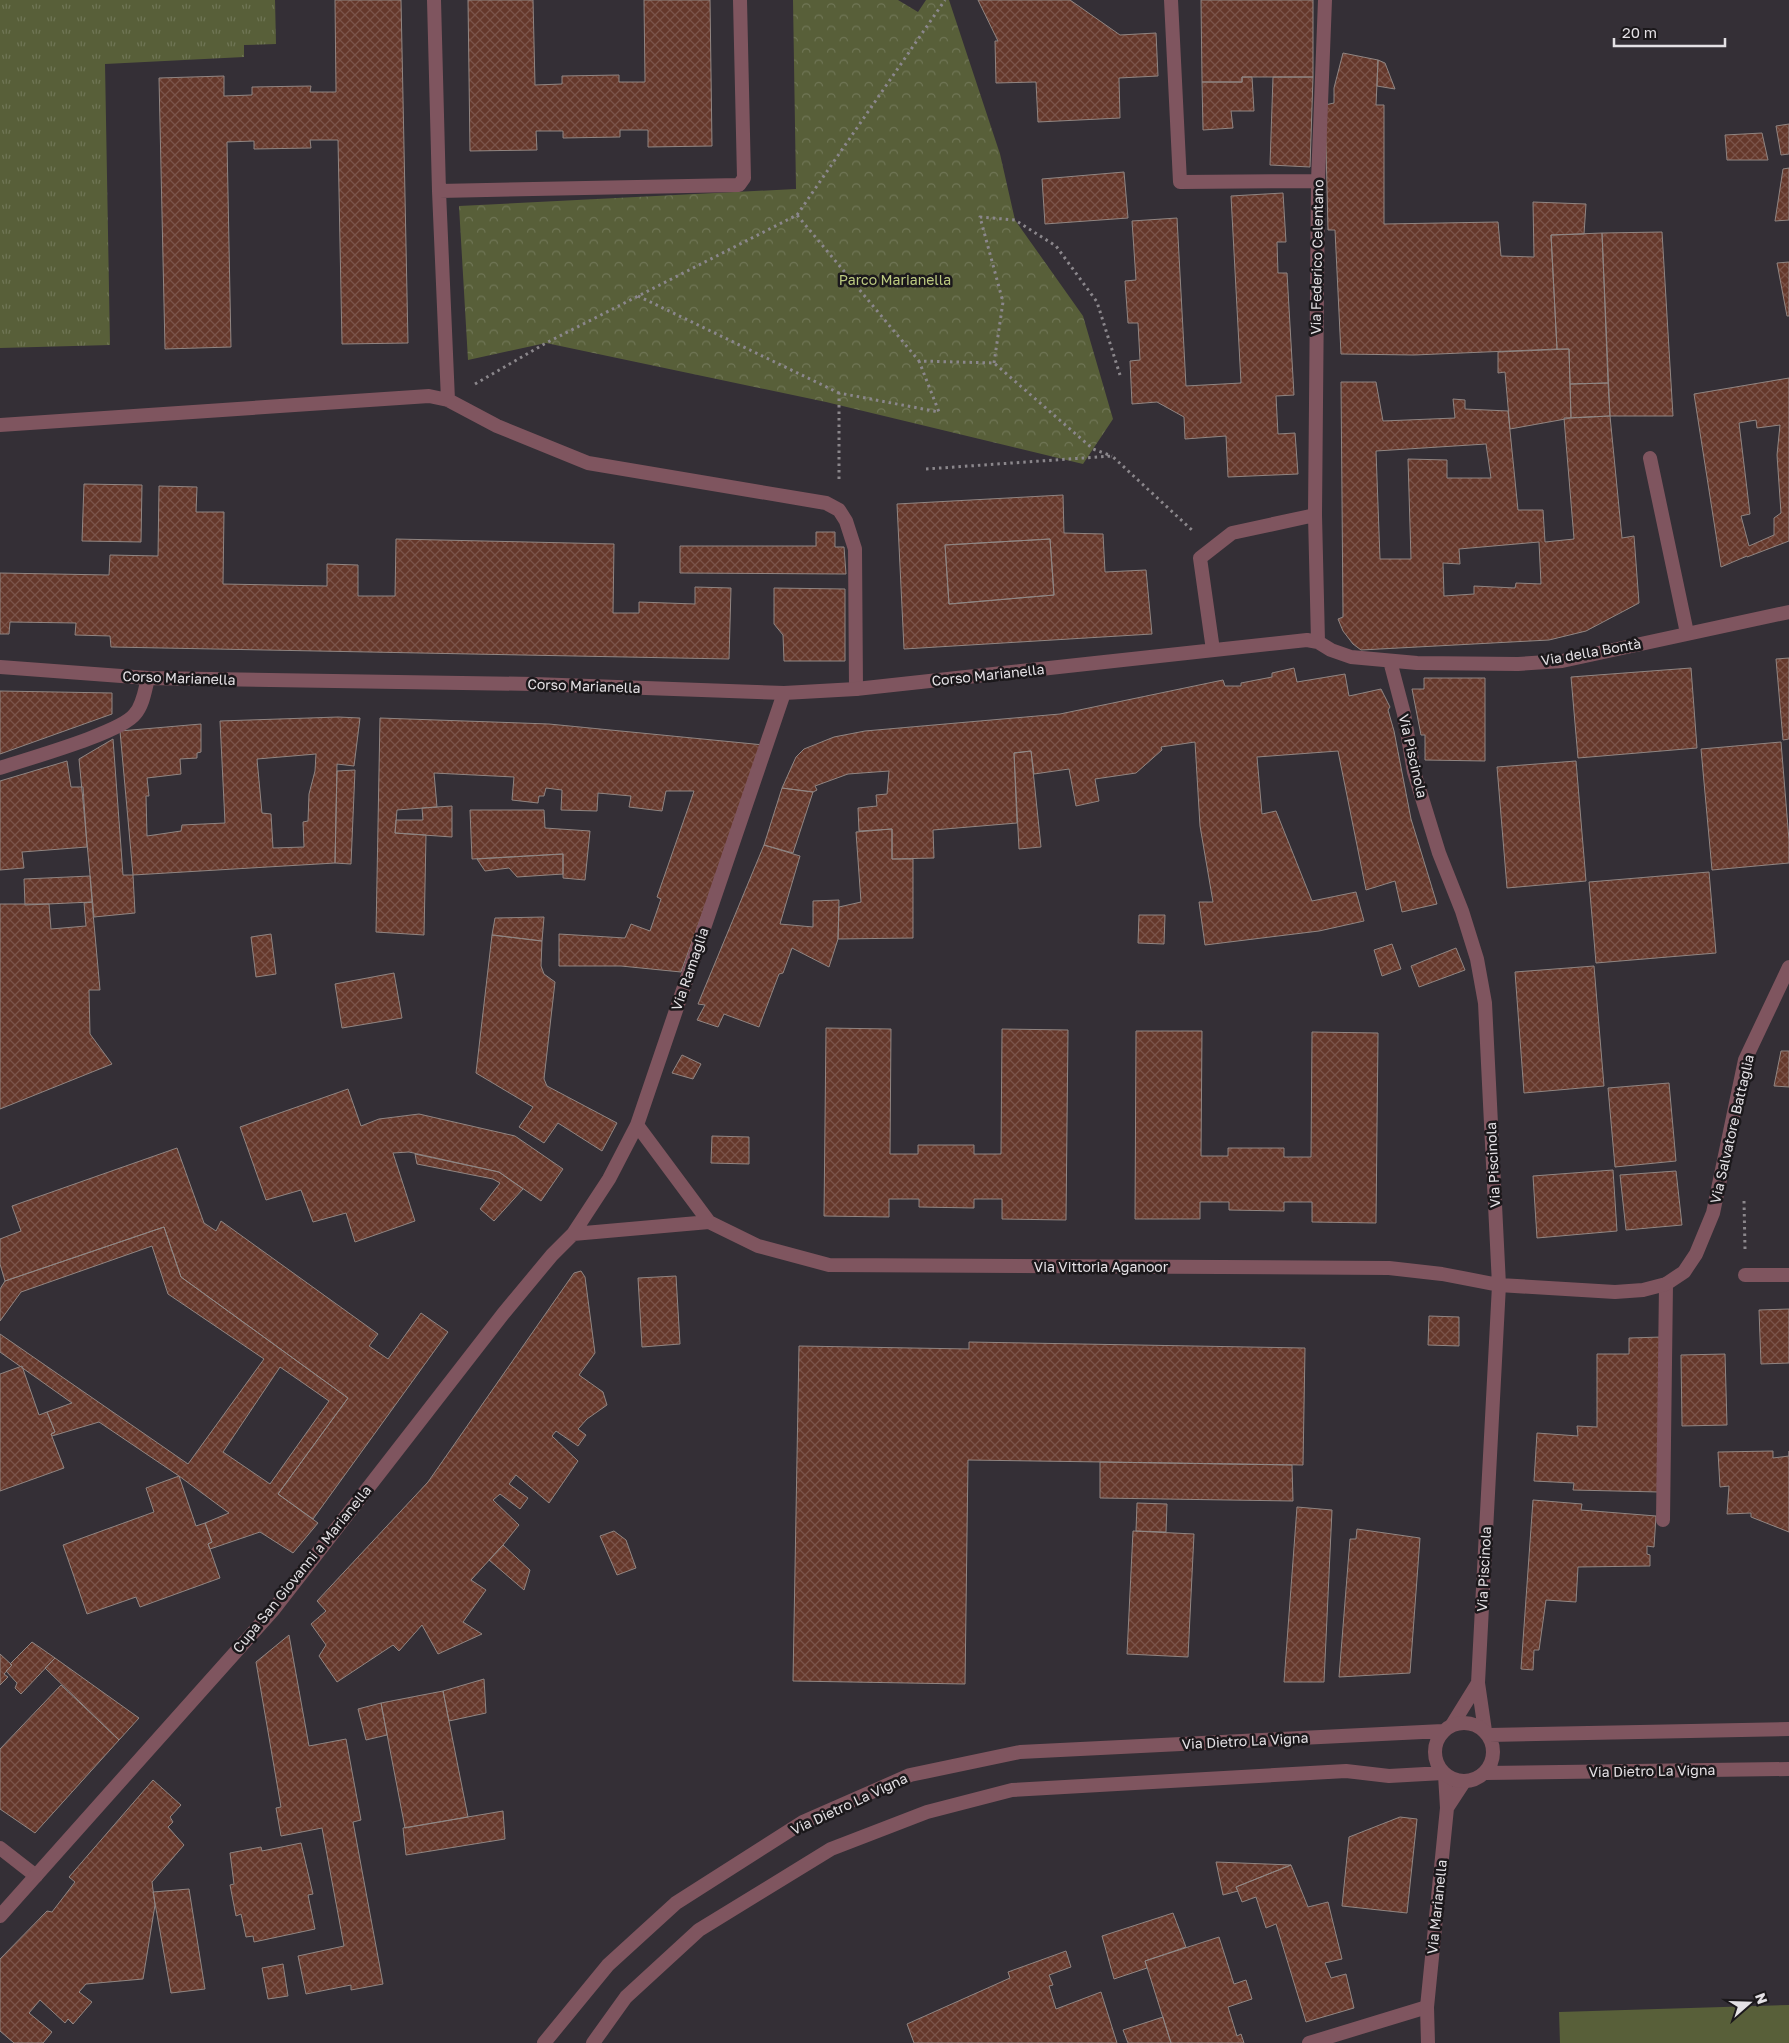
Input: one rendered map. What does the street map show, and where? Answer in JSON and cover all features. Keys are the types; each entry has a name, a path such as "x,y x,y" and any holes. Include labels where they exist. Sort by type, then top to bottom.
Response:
{"street":[{"path":"434,0 439,191 448,400"},
{"path":"439,191 739,185 744,178 740,0"},
{"path":"1171,0 1180,182 1318,181"},
{"name":"Via Federico Celentano","path":"1318,642 1315,515 1318,181 1325,0"},
{"path":"0,425 429,396 448,400 497,426 588,464 826,503 839,510 852,534 855,549 856,689"},
{"path":"1650,458 1687,633"},
{"path":"1213,650 1200,558 1232,533 1315,515"},
{"name":"Via della Bontà","path":"1318,642 1331,650 1350,657 1417,663 1518,664 1562,661 1789,612"},
{"name":"Corso Marianella","path":"0,667 148,678 534,684 784,693 856,689 1307,640 1318,642"},
{"name":"Via Piscinola","path":"1390,661 1404,714 1414,772 1439,853 1462,911 1477,958 1485,1003 1499,1285 1478,1683 1487,1733"},
{"path":"0,768 92,737 128,720 134,716 140,706 148,678"},
{"name":"Via Ramaglia","path":"573,1234 610,1179 638,1125 784,693"},
{"name":"Via Salvatore Battaglia","path":"1499,1285 1615,1292 1643,1290 1666,1284 1684,1272 1696,1254 1714,1213 1745,1060 1789,967"},
{"name":"Via Vittoria Aganoor","path":"638,1125 709,1222 758,1246 829,1265 1389,1268 1442,1274 1499,1285"},
{"path":"573,1234 709,1222"},
{"name":"Cupa San Giovanni a Marianella","path":"0,1916 274,1609 503,1314 552,1255 573,1234"},
{"path":"1745,1275 1789,1275"},
{"path":"1663,1520 1666,1284"},
{"name":"Via Piscinola","path":"1448,1728 1478,1683"},
{"path":"1487,1733 1493,1752 1492,1764 1475,1780 1464,1782 1453,1780 1444,1774 1436,1764 1434,1752 1437,1741 1448,1728 1464,1723 1472,1724 1487,1733 1789,1729"},
{"name":"Via Dietro La Vigna","path":"544,2043 608,1965 676,1902 803,1822 910,1775 1020,1752 1448,1728"},
{"name":"Via Dietro La Vigna","path":"1484,1773 1789,1769"},
{"path":"593,2043 626,1998 699,1930 831,1849 927,1812 1012,1790 1346,1772 1389,1776 1444,1774"},
{"name":"Via Marianella","path":"1428,2043 1427,2007 1447,1808 1444,1774"},
{"name":"Via Marianella","path":"1447,1808 1464,1782"},
{"path":"0,1848 36,1876"},
{"path":"1309,2043 1427,2007"}],"path":[{"path":"448,400 546,342 797,215 944,0"},
{"path":"638,296 840,393 939,412 919,360 797,215"},
{"path":"994,364 1003,302 980,217 1015,220 1056,246 1097,302 1120,375"},
{"path":"919,360 994,364 1093,449 1112,456 1212,548"},
{"path":"839,510 840,393"},
{"path":"926,469 1112,456"},
{"path":"1745,1204 1745,1275"}],"green space":[{"path":"0,0 275,0 276,44 244,45 244,57 105,64 110,345 0,348"},
{"name":"Parco Marianella","path":"793,0 898,0 918,12 926,0 949,0 1000,154 1015,220 1083,316 1113,419 1083,464 826,402 546,343 468,360 459,206 796,189"},
{"path":"1789,2005 1789,2043 1560,2043 1559,2012"}],"building":[{"path":"335,0 401,0 408,343 342,344 338,140 310,140 311,148 254,149 254,141 227,142 231,347 165,349 159,78 224,76 224,96 252,95 252,87 311,86 310,92 336,92"},
{"path":"468,0 533,0 535,85 562,84 562,76 619,75 619,82 645,82 644,0 710,0 712,146 648,147 648,130 620,130 620,137 563,138 563,131 536,131 537,150 470,151"},
{"path":"978,0 1070,0 1120,35 1156,33 1158,76 1119,78 1120,118 1038,122 1036,82 996,83 995,41 998,41"},
{"path":"1201,0 1313,0 1313,77 1242,77 1242,82 1202,82"},
{"path":"1343,53 1378,60 1376,105 1384,105 1384,224 1498,222 1501,256 1534,257 1533,202 1586,204 1584,234 1551,235 1557,349 1414,355 1341,354 1335,230 1328,230 1325,105 1334,103 1334,88"},
{"path":"1378,60 1385,63 1395,89 1377,86"},
{"path":"1242,77 1252,77 1254,111 1231,111 1233,128 1203,130 1202,82 1242,82"},
{"path":"1273,77 1313,77 1310,167 1270,165"},
{"path":"1789,124 1789,154 1781,155 1776,126"},
{"path":"1762,133 1768,160 1727,160 1725,135"},
{"path":"1789,168 1789,220 1775,221 1783,169"},
{"path":"1124,172 1128,218 1045,224 1042,179"},
{"path":"1283,193 1286,242 1277,242 1278,273 1287,273 1294,395 1276,396 1278,434 1295,433 1298,474 1228,477 1226,436 1185,439 1184,417 1157,402 1132,404 1130,361 1140,360 1138,323 1128,323 1125,281 1136,280 1132,221 1177,218 1186,386 1241,383 1231,196"},
{"path":"1662,232 1673,416 1610,416 1602,233"},
{"path":"1602,233 1608,383 1570,384 1569,349 1557,349 1551,235"},
{"path":"1789,262 1789,316 1787,316 1777,263"},
{"path":"1569,349 1571,418 1510,429 1505,372 1498,373 1498,352"},
{"path":"1789,378 1789,541 1721,567 1694,394","holes":["1756,420 1757,428 1780,425 1777,455 1781,513 1774,518 1774,535 1749,546 1741,516 1750,514 1739,423"]},
{"path":"1341,382 1376,382 1383,421 1455,418 1453,399 1465,400 1465,409 1508,411 1518,510 1543,510 1545,542 1574,539 1564,418 1610,416 1622,538 1634,536 1639,603 1586,631 1549,640 1361,650 1353,644 1343,631 1338,619 1343,617","holes":["1486,444 1491,478 1447,478 1447,460 1408,459 1411,559 1380,559 1376,451","1539,542 1541,584 1516,583 1515,588 1474,586 1474,594 1444,596 1443,563 1460,564 1459,549"]},
{"path":"1608,383 1610,416 1571,418 1570,384"},
{"path":"84,484 142,485 141,542 82,541"},
{"path":"159,486 197,487 196,512 224,512 223,584 327,586 327,564 358,565 358,596 395,596 396,539 614,544 613,613 639,613 639,602 695,604 695,587 731,588 729,659 111,647 110,636 75,635 76,623 10,622 9,634 0,634 0,573 109,575 110,555 158,556"},
{"path":"1063,495 1064,533 1103,534 1105,572 1146,570 1152,634 904,649 897,504","holes":["1050,539 1054,595 949,604 945,545"]},
{"path":"816,532 835,532 835,547 844,547 846,574 680,573 680,546 816,546"},
{"path":"1050,539 1054,595 949,604 945,545"},
{"path":"774,588 845,589 845,661 784,661 783,635 774,624"},
{"path":"1789,658 1789,739 1783,740 1776,659"},
{"path":"1294,668 1297,682 1345,674 1349,696 1381,689 1390,707 1388,710 1394,731 1411,819 1437,904 1402,912 1395,881 1366,890 1338,751 1257,757 1262,814 1276,811 1312,901 1356,892 1364,921 1319,931 1205,945 1199,902 1213,902 1200,826 1195,742 1161,747 1162,750 1136,773 1095,779 1099,801 1076,806 1069,769 1034,774 1031,751 1014,753 1017,823 933,830 934,858 892,859 892,829 859,831 858,808 877,806 876,795 887,794 889,771 848,774 815,786 817,790 813,792 782,788 796,757 804,749 834,737 865,731 1060,714 1223,680 1225,686 1241,686 1241,683 1272,677 1272,673"},
{"path":"1691,668 1697,748 1578,758 1571,677"},
{"path":"1424,678 1485,678 1485,761 1425,760 1425,735 1421,735 1412,689 1424,689"},
{"path":"0,691 112,693 112,714 0,754"},
{"path":"360,718 354,766 337,764 335,863 133,875 120,731 201,724 201,752 197,753 197,758 180,759 181,774 147,778 149,796 146,796 147,836 181,831 182,825 225,823 220,721","holes":["316,754 315,771 309,794 308,821 303,822 304,847 273,848 271,814 262,813 257,759"]},
{"path":"380,718 549,724 764,745 681,972 621,966 559,966 559,934 625,938 631,924 650,931 661,899 657,897 694,791 666,791 662,811 629,807 631,796 598,793 597,811 561,810 562,790 546,788 544,796 539,796 538,803 512,800 514,777 434,773 437,807 397,810 395,833 426,835 424,935 376,932"},
{"path":"113,739 123,875 133,875 135,913 94,917 79,759"},
{"path":"1781,742 1789,840 1789,863 1712,870 1701,749"},
{"path":"1031,751 1041,847 1019,849 1014,753"},
{"path":"67,761 71,787 83,787 87,847 22,852 24,868 0,870 0,781"},
{"path":"1576,761 1586,881 1507,888 1497,767"},
{"path":"355,770 351,864 335,863 337,771"},
{"path":"782,788 813,792 793,853 764,845"},
{"path":"452,806 452,837 395,833 396,820 423,820 422,808"},
{"path":"470,810 544,810 545,828 590,831 585,880 563,878 563,854 472,859"},
{"path":"892,829 892,859 913,859 913,938 838,939 839,907 861,902 856,832"},
{"path":"764,845 800,856 780,924 813,927 813,901 839,900 838,939 829,967 792,948 783,973 779,974 759,1027 724,1014 718,1027 697,1020 705,1005 698,1004"},
{"path":"563,854 563,874 517,877 509,868 485,871 477,859"},
{"path":"1709,872 1716,953 1596,963 1589,882"},
{"path":"90,876 92,902 25,905 24,879"},
{"path":"92,902 100,990 89,990 90,1034 112,1064 0,1109 0,904 49,904 51,929 86,926 84,903"},
{"path":"1139,915 1165,915 1164,944 1138,943"},
{"path":"544,917 542,941 492,935 495,918"},
{"path":"271,934 276,974 256,977 251,937"},
{"path":"492,935 542,941 541,966 544,974 555,982 544,1079 547,1086 617,1123 602,1151 558,1123 544,1143 519,1127 533,1107 476,1073"},
{"path":"1392,944 1401,969 1382,976 1374,950"},
{"path":"1456,948 1465,970 1419,987 1411,966"},
{"path":"1594,966 1604,1086 1524,1093 1515,972"},
{"path":"394,973 402,1018 342,1028 335,984"},
{"path":"826,1028 891,1029 890,1154 918,1154 918,1145 974,1145 974,1154 1001,1154 1002,1029 1068,1030 1066,1220 1002,1219 1002,1199 974,1199 974,1208 919,1207 919,1199 889,1199 889,1217 824,1216"},
{"path":"1136,1031 1202,1031 1201,1156 1228,1156 1228,1148 1284,1148 1284,1157 1311,1157 1312,1032 1378,1033 1376,1223 1312,1222 1312,1202 1284,1202 1284,1211 1229,1210 1229,1202 1200,1202 1200,1219 1135,1219"},
{"path":"1781,1051 1789,1051 1789,1087 1774,1086"},
{"path":"682,1055 701,1064 693,1079 672,1073"},
{"path":"1669,1083 1676,1161 1615,1167 1608,1088"},
{"path":"348,1089 361,1126 379,1119 419,1114 515,1136 563,1169 541,1201 499,1172 409,1152 393,1153 415,1221 355,1242 346,1213 313,1222 301,1190 266,1200 240,1127"},
{"path":"712,1136 749,1137 749,1164 711,1163"},
{"path":"177,1148 204,1223 216,1231 221,1221 378,1334 369,1346 388,1359 421,1313 448,1332 313,1519 278,1494 348,1398 181,1277 164,1227 5,1281 0,1264 0,1239 21,1231 12,1206"},
{"path":"415,1154 499,1172 523,1189 494,1221 480,1209 500,1183 493,1179 417,1164"},
{"path":"1613,1170 1617,1231 1537,1238 1533,1176"},
{"path":"1676,1171 1682,1225 1626,1230 1620,1175"},
{"path":"164,1227 181,1277 348,1398 278,1494 318,1523 293,1553 260,1532 210,1549 208,1544 212,1542 205,1523 229,1513 179,1476 99,1422 52,1436 51,1434 55,1432 47,1412 72,1403 0,1352 0,1334 188,1464 264,1359 168,1294 152,1246 21,1292 0,1321 0,1289 5,1281","holes":["280,1367 329,1401 270,1484 223,1452"]},
{"path":"581,1271 585,1277 595,1353 579,1375 603,1392 607,1405 587,1419 578,1429 586,1435 578,1446 556,1431 552,1436 578,1461 549,1503 516,1475 509,1484 528,1498 520,1509 500,1494 493,1500 519,1525 471,1580 486,1590 463,1622 482,1634 438,1654 422,1625 399,1651 393,1645 337,1682 319,1656 326,1645 311,1624 326,1611 317,1601 428,1482 574,1273"},
{"path":"676,1276 680,1344 642,1347 638,1278"},
{"path":"1789,1309 1789,1363 1761,1364 1759,1310"},
{"path":"1429,1316 1459,1317 1459,1346 1428,1345"},
{"path":"1662,1337 1659,1492 1573,1490 1574,1483 1534,1481 1537,1433 1578,1436 1577,1426 1597,1427 1597,1354 1629,1354 1629,1338"},
{"path":"969,1342 1305,1348 1303,1465 968,1460 965,1684 793,1681 799,1346 969,1349"},
{"path":"1725,1354 1727,1425 1682,1426 1681,1355"},
{"path":"22,1366 39,1415 47,1412 55,1432 51,1434 64,1468 0,1491 0,1374"},
{"path":"1773,1451 1773,1458 1789,1456 1789,1532 1751,1517 1751,1513 1727,1514 1729,1486 1720,1487 1718,1452"},
{"path":"1100,1462 1292,1465 1293,1501 1100,1498"},
{"path":"179,1476 196,1526 205,1523 212,1542 208,1544 220,1578 140,1607 136,1597 87,1614 63,1545 154,1512 146,1488"},
{"path":"1533,1500 1582,1504 1581,1510 1656,1516 1654,1547 1647,1546 1647,1554 1650,1555 1650,1566 1578,1567 1576,1602 1546,1600 1539,1650 1534,1650 1533,1670 1521,1669"},
{"path":"1137,1503 1167,1504 1166,1532 1136,1531"},
{"path":"1297,1507 1332,1510 1324,1682 1284,1682"},
{"path":"1357,1529 1420,1538 1410,1673 1339,1677 1350,1539 1356,1539"},
{"path":"614,1531 626,1540 636,1568 617,1575 600,1536"},
{"path":"1133,1531 1194,1534 1188,1657 1127,1654"},
{"path":"503,1545 530,1570 524,1590 489,1560"},
{"path":"289,1635 309,1746 346,1739 361,1820 353,1822 383,1984 351,1990 351,1985 306,1994 298,1956 344,1946 322,1828 281,1836 276,1808 281,1807 256,1662"},
{"path":"32,1642 55,1658 21,1694 15,1688 17,1683 6,1671 12,1665 10,1664"},
{"path":"0,1654 12,1665 4,1674 8,1677 0,1685"},
{"path":"55,1658 139,1718 119,1740 45,1668"},
{"path":"484,1679 486,1713 449,1721 443,1691"},
{"path":"61,1685 119,1740 35,1833 0,1809 0,1749"},
{"path":"443,1691 468,1817 405,1828 381,1703"},
{"path":"381,1703 387,1735 366,1740 358,1709"},
{"path":"153,1780 181,1805 170,1817 173,1822 168,1827 184,1845 152,1882 155,1905 143,1979 86,1984 79,1992 92,2002 73,2024 68,2019 65,2023 40,2000 29,2013 52,2032 43,2043 14,2043 0,2031 0,1959 47,1911 52,1912 75,1882 69,1877"},
{"path":"503,1811 505,1839 406,1855 403,1828"},
{"path":"1400,1817 1417,1819 1407,1913 1342,1906 1349,1837"},
{"path":"301,1843 313,1894 308,1895 315,1929 254,1942 253,1936 246,1937 241,1914 236,1916 230,1885 234,1884 230,1853 261,1847 262,1851"},
{"path":"1216,1862 1291,1865 1236,1887 1238,1891 1223,1895"},
{"path":"1291,1865 1308,1907 1328,1902 1342,1959 1325,1963 1331,1978 1346,1974 1354,2008 1306,2022 1276,1924 1266,1928 1256,1897 1242,1902 1236,1887"},
{"path":"189,1889 205,1989 171,1993 153,1892"},
{"path":"1173,1913 1186,1947 1145,1961 1147,1968 1114,1979 1102,1936"},
{"path":"1219,1937 1234,1984 1246,1980 1252,1999 1228,2007 1237,2036 1241,2034 1244,2043 1171,2043 1145,1961"},
{"path":"1066,1951 1071,1967 1049,1975 1053,1985 1049,1986 1056,2009 1101,1992 1117,2043 914,2043 907,2024 1010,1978 1008,1972"},
{"path":"283,1964 288,1996 268,1999 262,1968"},
{"path":"1163,2017 1171,2043 1128,2043 1123,2030"}]}
